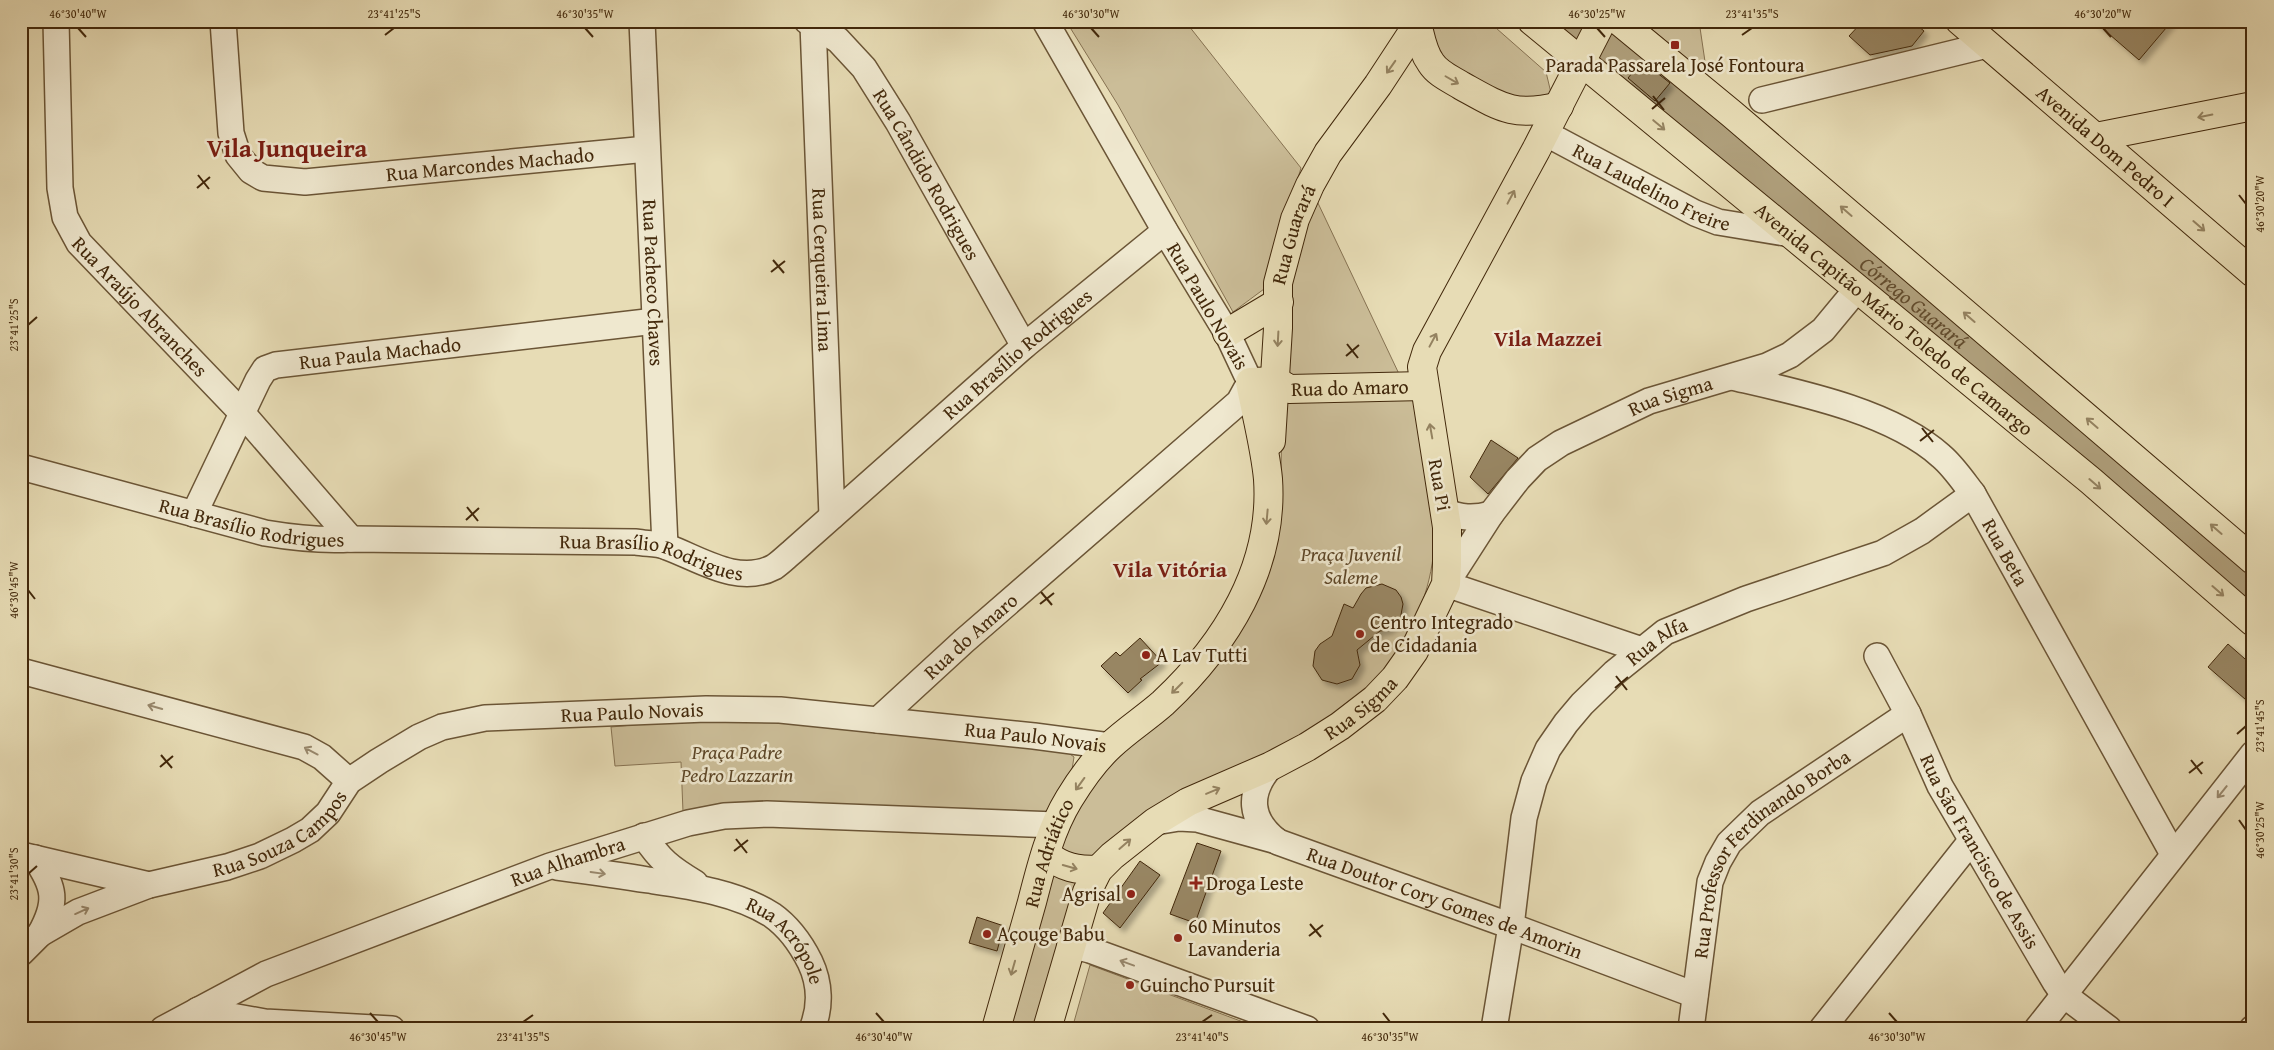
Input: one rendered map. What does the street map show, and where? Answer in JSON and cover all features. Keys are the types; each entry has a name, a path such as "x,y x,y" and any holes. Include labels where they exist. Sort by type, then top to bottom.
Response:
{"main road":[{"name":"Avenida Capitão Mário Toledo de Camargo","path":"1532,21 1598,36 1732,114 2253,560"},
{"name":"Avenida Dom Pedro I","path":"1960,21 2253,273"},
{"path":"1419,24 1421,43 1426,56 1438,71 1500,108 1514,111 1539,111 1560,106"},
{"name":"Rua Guarará","path":"1268,483 1263,382 1279,302 1278,283 1289,237 1310,185 1328,154 1419,24"},
{"name":"Avenida Capitão Mário Toledo de Camargo","path":"1598,36 1791,234 2091,481 2253,622"},
{"name":"Rua do Amaro","path":"1263,382 1289,389 1424,386 1422,367 1427,351 1598,36"},
{"path":"2096,137 2253,106"},
{"path":"1227,333 1279,302"},
{"name":"Rua Pi","path":"1424,386 1447,527 1446,584"},
{"name":"Rua Paulo Novais","path":"1110,746 1183,683 1223,633 1238,609 1251,582 1262,549 1268,517 1268,483"},
{"name":"Rua Sigma","path":"1155,822 1188,802 1271,766 1307,747 1340,726 1375,699 1395,678 1414,651 1446,584"},
{"name":"Rua Adriático","path":"996,1029 1056,825 1068,800 1110,746"},
{"path":"1047,1029 1087,892 1098,870 1133,838 1155,822"},
{"path":"1046,854 1065,867 1075,870 1098,870"}],"street":[{"name":"Rua Araújo Abranches","path":"56,21 60,188 65,217 79,243 95,262 243,414 351,539"},
{"name":"Rua Marcondes Machado","path":"222,21 231,133 238,156 251,171 263,178 305,182 647,149"},
{"name":"Rua Pacheco Chaves","path":"642,21 665,546"},
{"name":"Rua Paulo Novais","path":"1045,21 1165,231 1227,333 1263,382"},
{"name":"Rua Cândido Rodrigues","path":"810,23 838,40 864,68 898,122 1024,346"},
{"name":"Rua Cerqueira Lima","path":"810,23 832,516"},
{"path":"1762,100 1986,45"},
{"name":"Rua Laudelino Freire","path":"1545,133 1695,213 1718,222 1791,234"},
{"name":"Rua Brasílio Rodrigues","path":"21,467 265,533 322,541 351,539 636,542 665,546 708,565 737,574 759,572 775,567 1024,346 1165,231"},
{"name":"Rua Sigma","path":"1446,584 1491,514 1518,478 1537,459 1561,443 1650,401 1767,366 1806,345 1823,330 1857,289"},
{"name":"Rua Paula Machado","path":"194,514 265,369 276,365 655,320"},
{"name":"Rua Beta","path":"1731,376 1785,389 1876,417 1923,441 1943,457 1972,494 2173,854"},
{"name":"Rua do Amaro","path":"878,720 964,641 1263,382"},
{"name":"Rua Alfa","path":"1494,1029 1511,926 1524,818 1534,781 1548,749 1582,704 1665,632 1703,615 1883,553 1902,544 1972,494"},
{"path":"1444,511 1460,517 1476,518 1491,514"},
{"path":"1446,584 1642,650"},
{"name":"Rua São Francisco de Assis","path":"1877,656 1908,714 1940,786 2064,995 2109,1029"},
{"name":"Rua Souza Campos","path":"21,671 304,747 322,757 349,782 328,813 310,830 293,840 260,856 149,885 78,912 40,934 21,953"},
{"name":"Rua Paulo Novais","path":"349,782 419,737 442,727 484,718 780,710 1034,736 1110,746"},
{"name":"Rua Professor Ferdinando Borba","path":"1691,1029 1710,882 1729,842 1760,813 1908,714"},
{"path":"2037,1029 2253,754"},
{"name":"Rua Doutor Cory Gomes de Amorin","path":"1271,766 1261,777 1256,791 1254,806 1262,826 1278,842 1511,926 1695,996"},
{"name":"Rua Alhambra","path":"163,1029 266,974 550,866 688,823 724,816 767,814 1056,825"},
{"path":"1155,822 1180,818 1196,819 1278,842"},
{"name":"Rua Alhambra","path":"999,823 1032,842 1046,854"},
{"name":"Rua Acrópole","path":"644,836 655,852 670,868 704,888 772,915 790,930 805,951 815,972 819,995 817,1018 812,1029"},
{"path":"1822,1029 1971,841"},
{"path":"28,856 149,885"},
{"path":"28,856 48,877 52,889 46,923 40,934"},
{"name":"Rua Acrópole","path":"550,866 704,888"},
{"path":"1070,945 1090,950 1294,1026"},
{"path":"198,1010 265,1022 392,1029"}],"green space":[{"path":"1066,21 1185,21 1301,168 1264,289 1233,312 1118,105"},
{"path":"1437,21 1488,21 1546,72 1551,93 1530,107 1447,75 1429,39"},
{"path":"1642,21 1699,21 1707,75"},
{"path":"1317,201 1400,376 1282,378 1288,297 1305,230"},
{"name":"Praça Juvenil Saleme","path":"1414,398 1433,509 1433,556 1427,587 1417,617 1403,644 1385,670 1363,693 1311,731 1253,761 1159,805 1142,816 1095,854 1083,857 1067,851 1061,846 1076,804 1115,760 1192,691 1281,477 1282,400"},
{"name":"Praça Padre Pedro Lazzarin","path":"825,720 1066,751 1074,757 1071,776 1046,814 683,812 681,762 615,766 611,727 676,721"},
{"path":"1051,872 1082,881 1037,1029 1006,1029"},
{"path":"1090,965 1262,1029 1072,1029"}],"building":[{"path":"1863,21 1912,21 1924,31 1912,46 1870,55 1849,36"},
{"path":"2094,21 2172,21 2139,60"},
{"path":"1642,61 1670,83 1655,101 1628,78"},
{"path":"1491,440 1518,458 1488,494 1470,477"},
{"name":"Centro Integrado de Cidadania","path":"1382,584 1396,590 1401,597 1403,604 1400,620 1387,630 1380,631 1357,650 1360,665 1352,679 1337,684 1322,680 1313,666 1315,651 1320,644 1332,636 1344,604 1353,608 1366,588"},
{"path":"1140,638 1162,662 1140,679 1142,680 1128,693 1101,666 1116,652 1120,656"},
{"path":"2228,644 2253,666 2253,706 2208,667"},
{"name":"Droga Leste","path":"1197,843 1221,851 1195,923 1170,914"},
{"name":"Agrisal","path":"1140,861 1160,875 1120,928 1103,913"},
{"name":"Açouge Babu","path":"977,917 1004,926 997,951 969,943"}],"waterway":[{"name":"Córrego Guarará","path":"1573,21 1649,83 1696,125 2056,419 2253,587"}],"place":[{"name":"Parada Passarela José Fontoura","path":"1675,45"},
{"name":"Centro Integrado de Cidadania","path":"1360,634"},
{"name":"A Lav Tutti","path":"1146,655"},
{"name":"Droga Leste","path":"1196,883"},
{"name":"Agrisal","path":"1131,894"},
{"name":"Açouge Babu","path":"987,934"},
{"name":"60 Minutos Lavanderia","path":"1178,938"},
{"name":"Guincho Pursuit","path":"1130,985"}],"district":[{"name":"Vila Junqueira","path":"287,148"},
{"name":"Vila Mazzei","path":"1548,339"},
{"name":"Vila Vitória","path":"1170,569"}]}
